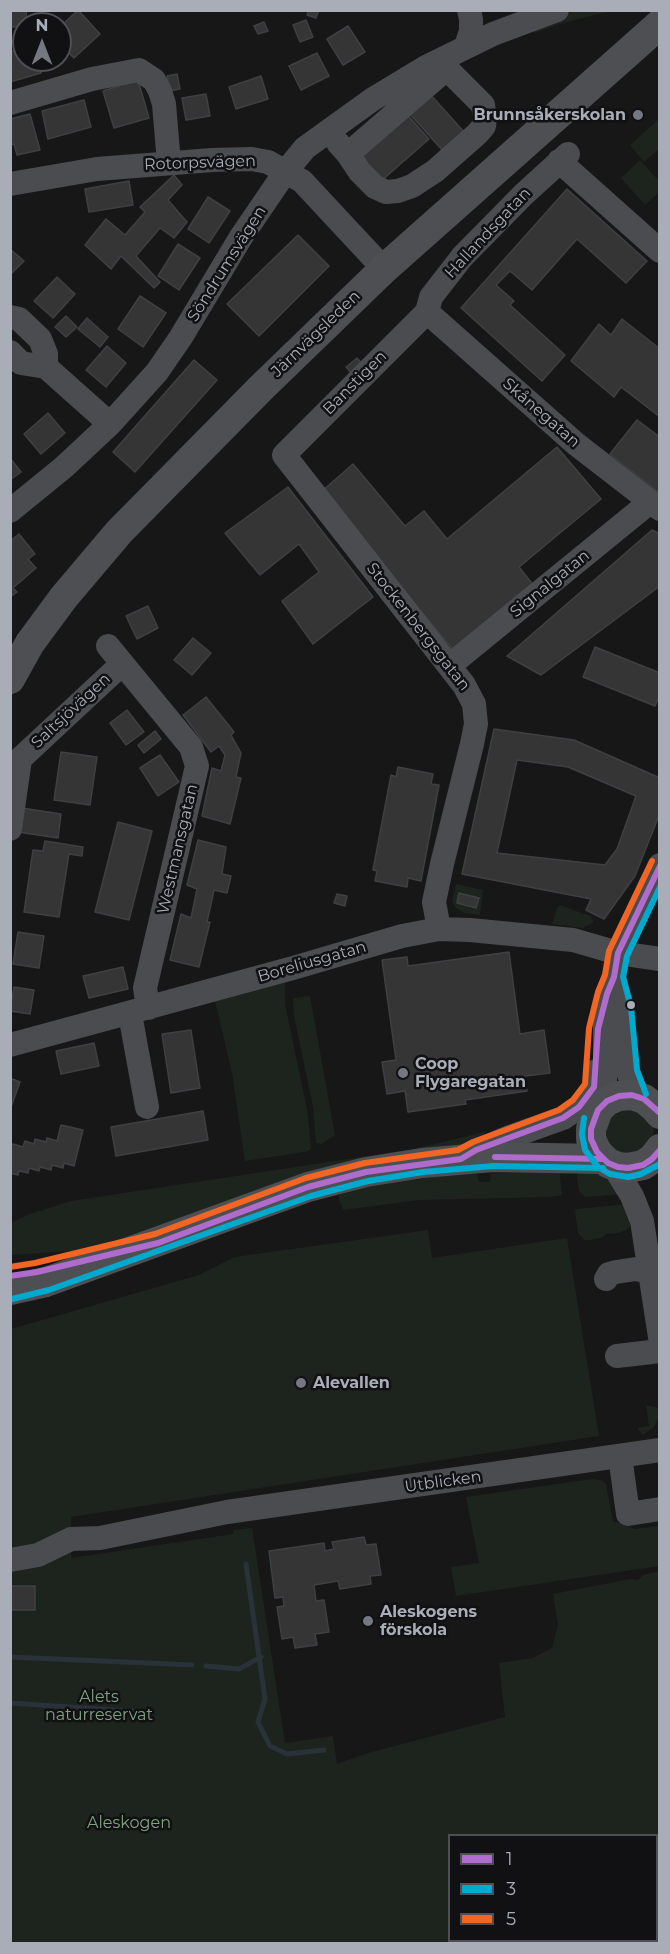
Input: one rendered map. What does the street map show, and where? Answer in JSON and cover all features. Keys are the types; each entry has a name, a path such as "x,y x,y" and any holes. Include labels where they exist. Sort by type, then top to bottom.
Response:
{"main road":[{"name":"Järnvägsleden","path":"10,679 30,643 64,597 119,532 261,388 384,268 660,24"},
{"path":"10,1290 46,1282 317,1185 366,1172 422,1162 493,1157 531,1149 579,1129 598,1110 619,1096 652,1105"},
{"path":"598,1110 591,1129 591,1139 594,1147 608,1162"},
{"path":"493,1157 608,1162 633,1168 656,1154"},
{"path":"10,1276 36,1272 158,1242"}],"street":[{"path":"466,46 471,31 469,10"},
{"name":"Söndrumsvägen","path":"10,511 64,467 110,424 157,372 241,237 286,171 305,148 373,99 443,65 466,46 557,10"},
{"path":"328,132 375,187 386,192 398,191 412,186 435,171 477,135 484,126 483,105 443,65 348,154"},
{"path":"10,103 92,79 139,70 154,80 160,91 164,104 169,163"},
{"name":"Hallandsgatan","path":"427,312 431,297 462,257 564,158 660,251"},
{"name":"Rotorpsvägen","path":"10,184 97,169 252,159 268,162 302,181 384,268"},
{"name":"Banstigen","path":"284,455 427,312"},
{"name":"Skånegatan","path":"427,312 576,444 655,506"},
{"path":"10,317 20,319 40,339 46,354 46,366"},
{"path":"10,352 21,363 46,366 110,424"},
{"name":"Stockenbergsgatan","path":"284,455 473,699 476,724 436,892 435,902 439,929"},
{"name":"Signalgatan","path":"449,666 655,506"},
{"name":"Saltsjövägen","path":"10,829 20,759 115,655"},
{"name":"Westmansgatan","path":"115,655 191,747 197,766 139,1011 147,1107"},
{"path":"461,1160 476,1150 563,1118 579,1107 594,1087 598,1029 607,994 615,977 618,953 660,865"},
{"name":"Boreliusgatan","path":"10,1045 139,1011 402,936 439,929 573,940 618,953 660,959"},
{"path":"615,977 622,1008 628,1072 652,1105"},
{"path":"598,1110 606,1073 604,1009"},
{"path":"656,1154 646,1177 648,1231 655,1271 660,1336"},
{"path":"608,1162 632,1196 648,1231"},
{"path":"606,1279 609,1274 616,1272 636,1269 655,1271"},
{"path":"617,1356 660,1352"},
{"name":"Utblicken","path":"10,1560 38,1555 71,1539 100,1538 227,1512 660,1450"},
{"path":"620,1456 628,1514 660,1509"}],"green space":[{"path":"575,11 610,11 534,33 531,29"},
{"path":"658,120 659,149 644,162 630,145"},
{"path":"640,160 659,181 659,192 645,205 621,178"},
{"path":"456,884 483,890 480,915 464,913 457,909 452,902"},
{"path":"560,905 590,916 594,922 583,928 552,924"},
{"path":"285,982 285,1004 307,1109 311,1148 304,1152 245,1161 232,1073 215,1001"},
{"path":"310,996 335,1135 321,1144 316,1143 313,1107 294,1016 293,998"},
{"path":"625,1103 653,1124 652,1142 639,1155 612,1154 601,1124"},
{"path":"484,1132 488,1139 150,1233 70,1251 11,1255 10,1223 71,1201 414,1149"},
{"path":"596,1167 623,1194 585,1197 579,1191 576,1170"},
{"path":"559,1168 562,1195 549,1197 419,1200 343,1210 339,1199 339,1195 361,1188 421,1177 477,1173 479,1182 490,1182 491,1174"},
{"path":"627,1204 632,1223 628,1229 591,1240 585,1240 578,1233 576,1209"},
{"path":"428,1230 432,1258 567,1238 599,1436 71,1517 71,1558 233,1534 234,1530 252,1528 285,1743 333,1736 337,1764 368,1753 505,1717 499,1663 533,1658 552,1648 558,1625 553,1594 630,1579 638,1580 643,1575 659,1571 659,1943 11,1944 11,1329 199,1275 235,1257"},
{"path":"646,1405 659,1408 659,1416 654,1427 643,1435 637,1428 649,1426"},
{"path":"592,1479 601,1480 606,1484 613,1521 635,1529 659,1526 659,1566 456,1596 451,1567 479,1563 466,1497"}],"building":[{"path":"10,10 26,10 26,12 12,12 12,27 10,27"},
{"path":"78,10 100,34 74,58 72,56 72,16"},
{"path":"309,10 319,10 316,18 307,15"},
{"path":"306,20 313,37 300,42 293,25"},
{"path":"264,22 268,31 258,34 254,26"},
{"path":"348,26 365,52 343,65 327,39"},
{"path":"12,51 12,72 41,73 10,82 10,52"},
{"path":"317,53 329,76 301,90 289,66"},
{"path":"177,74 180,89 170,91 167,76"},
{"path":"261,76 268,99 236,109 229,87"},
{"path":"138,80 149,118 114,128 103,91"},
{"path":"429,93 465,133 444,152 408,112"},
{"path":"206,94 210,116 186,120 182,98"},
{"path":"84,100 91,127 48,139 42,111"},
{"path":"404,111 429,139 380,182 355,154"},
{"path":"30,114 40,150 17,155 14,144 10,145 10,119"},
{"path":"174,175 182,185 168,200 187,222 174,238 160,228 136,256 160,282 154,288 121,256 111,269 85,245 106,219 125,235 145,212 140,207"},
{"path":"129,181 133,205 89,212 85,189"},
{"path":"567,189 647,261 626,283 577,239 532,290 510,271 496,285 514,301 510,305 565,355 542,381 461,308"},
{"path":"208,197 230,211 209,243 188,229"},
{"path":"298,235 329,266 259,336 227,304"},
{"path":"178,244 200,258 179,290 158,276"},
{"path":"10,249 24,261 10,275"},
{"path":"57,277 75,294 53,318 34,301"},
{"path":"140,296 166,313 143,347 118,329"},
{"path":"66,316 77,327 66,337 55,327"},
{"path":"87,318 108,337 100,347 78,329"},
{"path":"622,319 660,349 660,417 621,387 614,397 571,361 599,324 611,335"},
{"path":"107,346 126,363 106,387 86,370"},
{"path":"357,358 364,366 353,375 346,367"},
{"path":"194,360 217,380 135,472 113,452"},
{"path":"48,413 65,433 41,454 24,434"},
{"path":"637,420 660,437 660,493 610,454"},
{"path":"557,447 601,499 519,567 534,586 455,652 321,492 353,464 405,526 424,511 447,539"},
{"path":"10,458 21,472 10,480"},
{"path":"288,487 373,597 313,644 282,601 319,572 299,544 260,575 225,533"},
{"path":"652,530 660,534 660,586 541,675 507,656"},
{"path":"19,534 35,554 28,559 36,568 13,588 17,592 10,597 10,541"},
{"path":"148,606 158,628 137,639 126,616"},
{"path":"193,638 211,653 192,675 174,660"},
{"path":"595,647 660,673 660,695 655,706 583,677"},
{"path":"206,697 234,732 231,735 241,753 236,777 241,778 230,824 202,816 212,768 221,771 225,755 219,746 211,752 183,715"},
{"path":"127,710 144,732 126,745 110,723"},
{"path":"494,729 574,740 660,778 660,813 635,876 604,919 586,910 591,899 462,874","holes":["517,760 568,767 636,796 617,849 605,865 497,853"]},
{"path":"155,731 161,739 144,753 138,745"},
{"path":"61,752 97,757 90,805 54,800"},
{"path":"160,755 179,782 158,796 140,768"},
{"path":"398,767 433,774 431,784 439,785 421,881 408,878 407,887 375,881 377,871 373,870 391,775 396,777"},
{"path":"22,808 61,814 58,838 18,832"},
{"path":"118,822 152,831 129,920 95,912"},
{"path":"198,840 226,847 222,874 231,876 227,893 214,890 207,922 210,922 199,967 170,960 181,914 191,918 197,889 187,885"},
{"path":"45,841 83,847 82,856 69,854 59,917 24,912 33,850 43,851"},
{"path":"459,893 479,898 476,908 457,903"},
{"path":"337,894 347,896 345,906 334,903"},
{"path":"18,932 44,936 39,968 13,964"},
{"path":"509,952 520,1034 544,1030 550,1073 525,1076 527,1091 465,1100 466,1104 408,1112 405,1091 387,1094 382,1062 396,1060 382,960 407,957 408,966"},
{"path":"123,967 128,989 89,998 83,976"},
{"path":"14,987 34,990 30,1014 10,1011"},
{"path":"191,1030 200,1088 171,1093 162,1034"},
{"path":"94,1043 99,1066 61,1074 56,1051"},
{"path":"10,1078 20,1082 10,1110"},
{"path":"203,1111 208,1140 116,1156 111,1127"},
{"path":"61,1125 83,1130 74,1166 64,1163 63,1168 52,1165 51,1170 40,1167 39,1171 29,1168 28,1173 19,1171 18,1175 10,1173 10,1147 13,1144 23,1147 25,1141 34,1144 35,1139 46,1142 47,1138 57,1141"},
{"path":"364,1537 366,1545 376,1544 381,1575 370,1576 371,1584 340,1589 338,1581 314,1585 316,1601 324,1600 329,1632 315,1634 317,1645 295,1648 293,1637 282,1639 277,1607 284,1606 283,1597 275,1598 269,1551 324,1543 325,1551 334,1549 332,1542"},
{"path":"10,1586 35,1586 35,1610 10,1610"}],"waterway":[{"path":"246,1564 265,1699 258,1722 270,1746 287,1754 324,1750"},
{"path":"10,1657 192,1665"},
{"path":"206,1666 239,1669 261,1657"},
{"path":"10,1703 143,1712"}],"transit line":[{"name":"5","path":"10,1267 155,1234 306,1178 365,1163 458,1150 473,1142 559,1110 573,1100 585,1084 589,1028 605,975 609,951 652,861"},
{"name":"1","path":"10,1276 37,1272 158,1243 308,1187 366,1172 461,1159 476,1150 563,1118 579,1107 594,1087 598,1029 614,977 618,953 660,866"},
{"name":"3","path":"646,1094 637,1070 631,1007 623,977 627,956 660,887"},
{"name":"1","path":"660,1113 644,1099 632,1095 619,1096 607,1101 598,1110 591,1129 591,1139 597,1152 608,1163 618,1167 643,1165 660,1150"},
{"name":"3","path":"584,1118 582,1134 585,1150 598,1167 610,1174 628,1177 641,1174 660,1164"},
{"name":"1","path":"495,1157 603,1159"},
{"name":"3","path":"12,1299 49,1290 311,1196 368,1181 423,1172 493,1166 603,1168"}],"place":[{"name":"Brunnsåkerskolan","path":"638,115"},
{"name":"Coop Flygaregatan","path":"403,1073"},
{"name":"Alevallen","path":"301,1383"},
{"name":"Aleskogens förskola","path":"368,1621"}],"park label":[{"name":"Alets naturreservat","path":"99,1706"},
{"name":"Aleskogen","path":"129,1823"}]}
